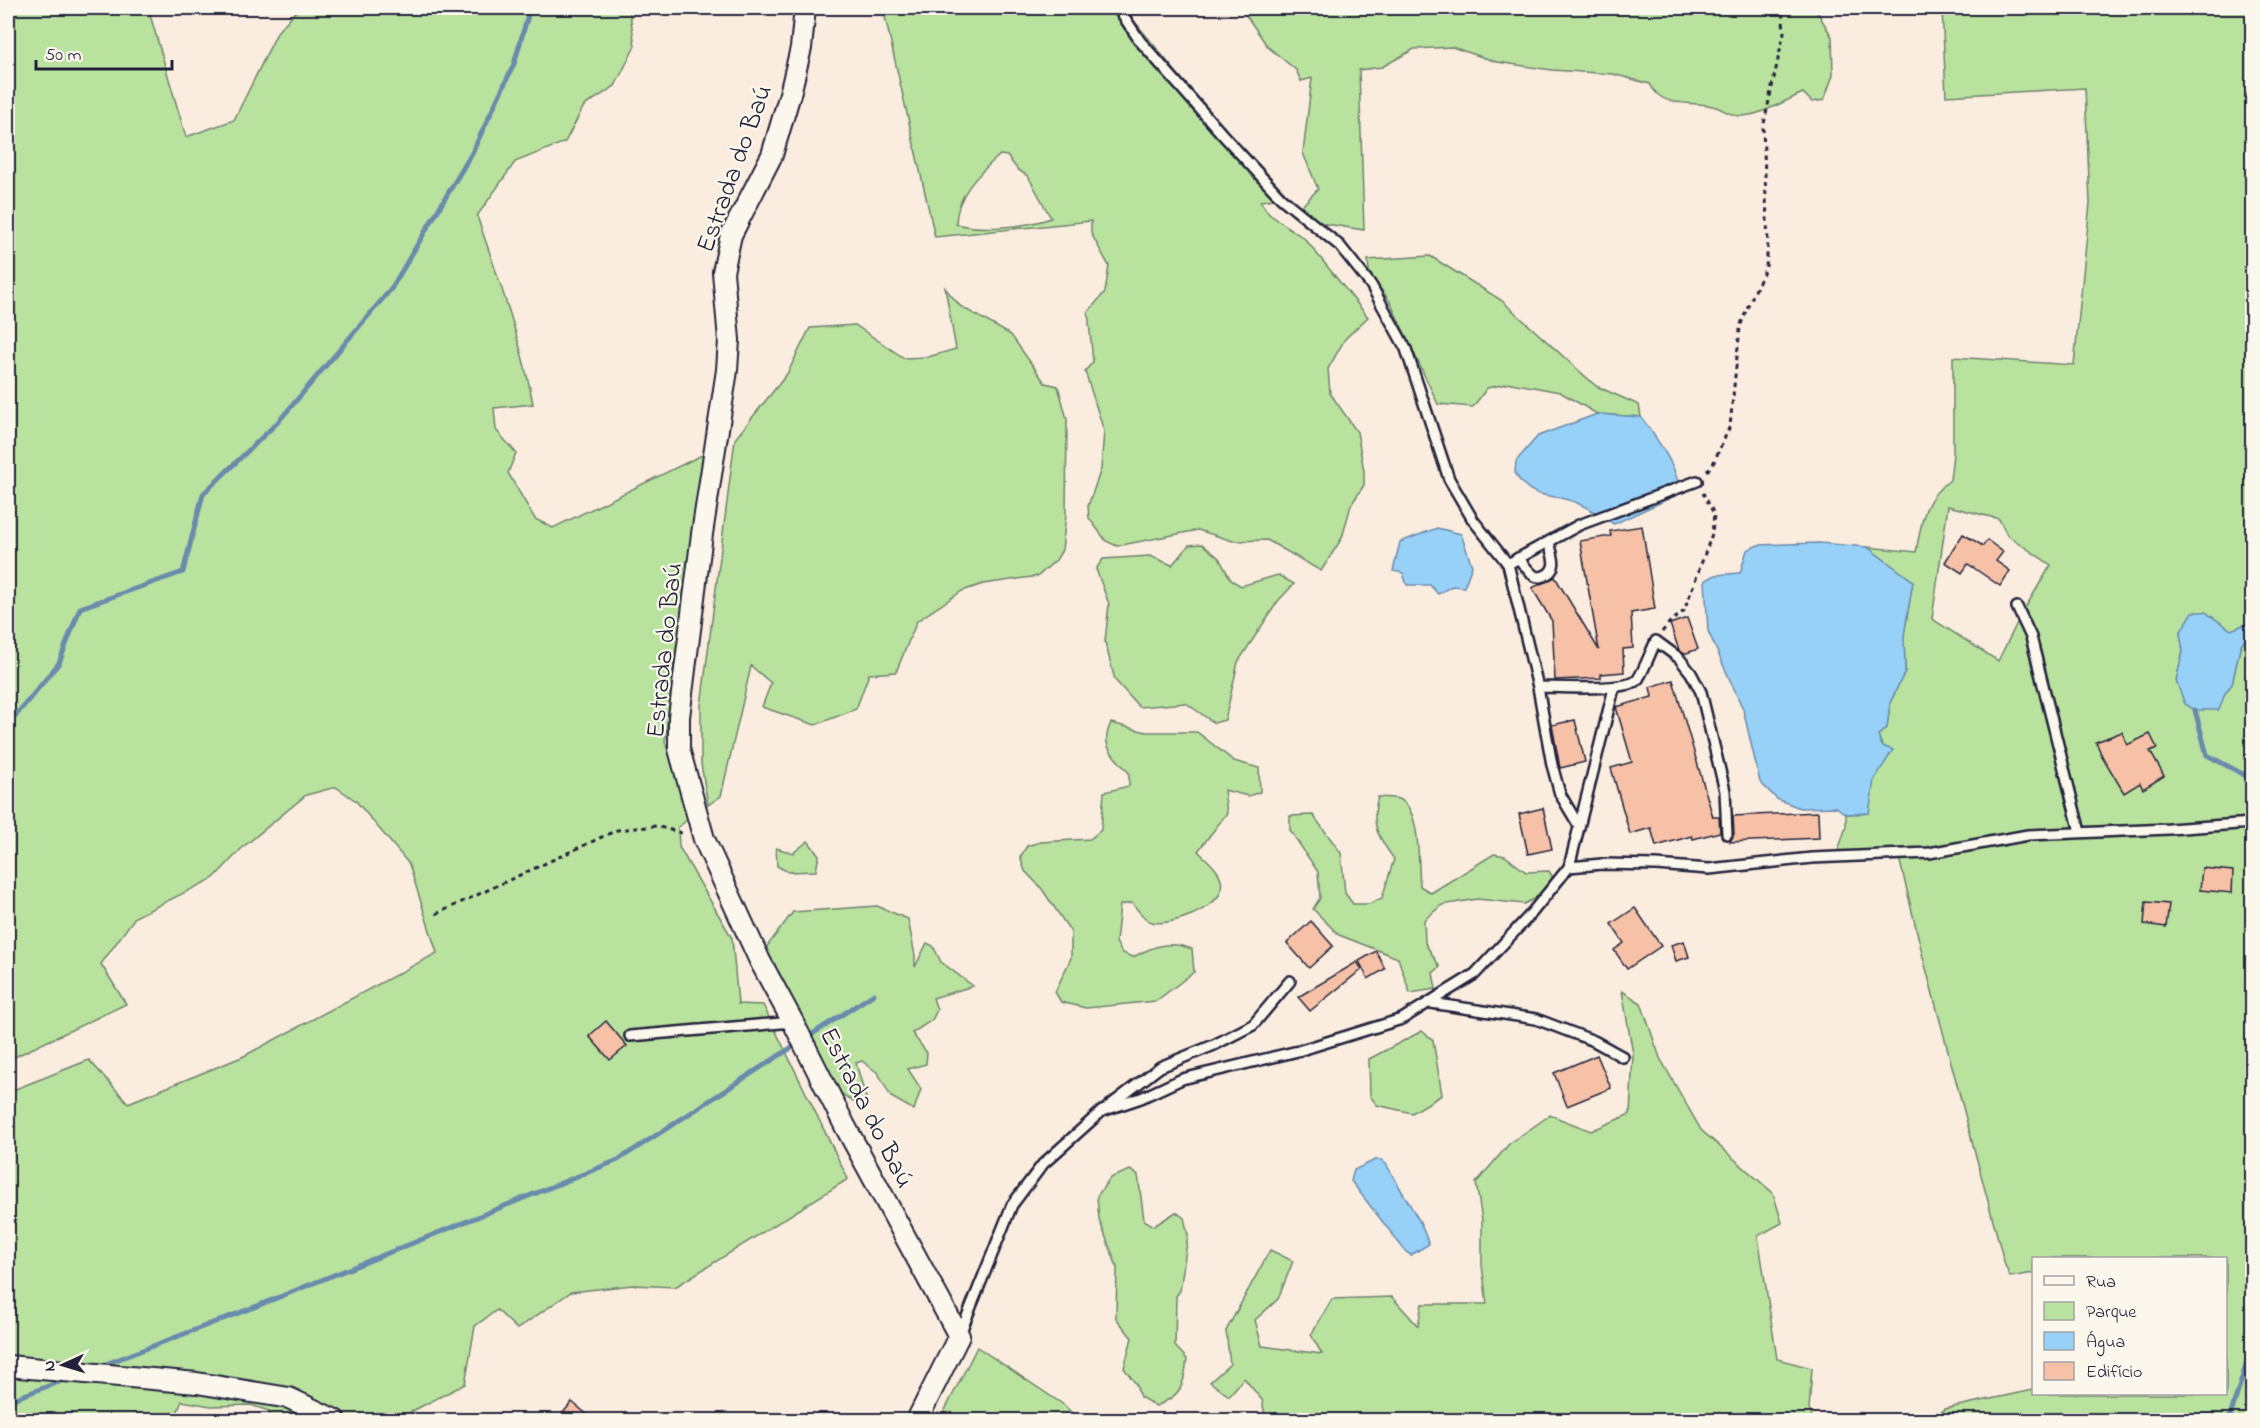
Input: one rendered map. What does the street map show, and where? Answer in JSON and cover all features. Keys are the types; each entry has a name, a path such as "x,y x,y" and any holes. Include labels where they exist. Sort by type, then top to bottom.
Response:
{"street":[{"name":"Estrada do Baú","path":"805,8 801,48 772,155 731,234 723,272 729,340 727,370 702,534 679,717 679,749 704,839 760,961 845,1126 959,1336"},
{"path":"917,1420 959,1336"},
{"path":"8,1366 197,1383 289,1398 335,1420"}],"lane":[{"path":"1118,8 1140,41 1222,135 1281,198 1340,246 1371,285 1406,349 1449,479 1473,520 1508,564 1538,687 1552,765 1560,794 1579,825"},
{"path":"1508,564 1579,525 1697,481"},
{"path":"1518,558 1534,576 1538,578 1546,575 1552,571 1554,565 1549,542"},
{"path":"2017,607 2031,637 2080,832"},
{"path":"1538,687 1614,688 1629,686 1637,680 1656,641 1679,658 1691,673 1701,692 1725,791 1727,834"},
{"path":"1102,1111 1141,1098 1182,1079 1298,1051 1402,1019 1475,974 1530,915 1569,867 1614,688"},
{"path":"1569,867 1602,864 1709,869 1812,858 1929,853 2028,835 2253,823"},
{"path":"959,1336 1012,1205 1043,1164 1102,1111 1160,1067 1214,1045 1253,1025 1290,981"},
{"path":"1431,1003 1536,1019 1594,1041 1623,1057"},
{"path":"630,1036 793,1022"}],"path":[{"path":"1656,641 1669,623 1684,611 1712,534 1714,514 1697,481 1713,465 1730,426 1740,327 1746,308 1766,267 1768,233 1763,128 1784,32 1782,8"},
{"path":"436,914 617,830 656,826 704,839"}],"green space":[{"path":"8,8 148,8 186,137 234,120 278,31 299,8 629,8 635,46 615,86 584,106 565,142 515,162 477,216 516,332 533,404 494,408 496,430 516,453 508,473 535,519 553,528 706,453 674,663 665,742 690,818 678,827 679,847 732,938 738,1004 763,1005 848,1179 675,1287 632,1285 571,1292 517,1329 497,1310 475,1326 465,1384 395,1420 270,1420 269,1411 251,1405 211,1406 182,1401 174,1420 8,1420 8,1092 89,1060 128,1103 242,1057 437,953 409,864 356,801 336,787 306,795 243,847 214,878 135,917 101,964 126,1004 8,1060"},
{"path":"883,8 1127,8 1135,22 1203,105 1289,197 1260,201 1269,214 1305,239 1368,317 1345,339 1328,369 1330,393 1357,432 1364,471 1364,485 1351,505 1342,538 1321,571 1267,540 1233,541 1198,530 1117,546 1106,541 1089,518 1088,506 1101,469 1104,431 1085,371 1093,362 1088,312 1105,292 1109,266 1091,233 1091,221 935,237","holes":["1000,155 1007,156 1018,170 1028,176 1051,218 1029,224 1003,227 956,224 960,204 970,185"]},
{"path":"1241,8 1815,8 1832,37 1833,75 1824,100 1812,102 1803,93 1765,110 1739,116 1707,105 1670,101 1662,98 1650,84 1613,74 1552,70 1497,62 1452,47 1414,49 1382,67 1359,70 1364,230 1314,222 1299,209 1318,189 1303,153 1312,78 1301,81 1296,70 1268,47"},
{"path":"1942,8 2252,8 2252,622 2231,630 2205,612 2180,633 2183,651 2176,681 2225,693 2232,684 2241,644 2252,634 2252,1420 1934,1420 1944,1409 2032,1390 2032,1395 2227,1395 2227,1257 2032,1257 2032,1273 2010,1277 1923,957 1897,849 1848,854 1838,851 1846,827 1846,814 1869,813 1873,780 1892,750 1882,746 1878,735 1887,728 1890,703 1905,671 1904,635 1913,581 1867,547 1916,552 1922,521 1929,503 1941,487 1950,480 1953,454 1953,357 2074,365 2090,203 2085,88 1946,96","holes":["1948,506 1999,519 2007,535 2051,565 2022,613 1998,661 1932,619"]},
{"path":"1430,256 1501,300 1596,386 1639,405 1641,417 1597,414 1560,392 1511,383 1487,388 1473,407 1438,404 1390,302 1369,272 1368,260"},
{"path":"945,288 960,306 1011,335 1045,383 1058,386 1067,419 1066,515 1062,550 1056,560 1038,576 983,584 962,591 917,621 896,672 869,674 856,709 815,725 762,707 771,683 751,666 721,796 708,805 701,764 701,706 735,439 787,374 810,328 855,325 904,358 928,357 956,349"},
{"path":"1202,544 1219,558 1231,580 1241,586 1278,575 1294,584 1278,601 1238,662 1225,720 1214,723 1186,703 1139,707 1115,680 1105,642 1109,604 1096,569 1103,559 1150,556 1172,565 1189,545"},
{"path":"1111,723 1146,732 1197,732 1234,761 1259,768 1260,792 1248,796 1224,790 1227,813 1198,851 1215,868 1222,884 1218,897 1211,904 1191,915 1160,923 1146,919 1132,903 1120,905 1116,942 1122,953 1133,957 1161,946 1183,946 1192,949 1194,972 1156,1001 1086,1008 1061,1002 1055,992 1071,958 1071,932 1042,889 1025,871 1020,857 1027,846 1040,842 1090,839 1101,830 1104,792 1129,786 1129,773 1107,745"},
{"path":"1378,797 1401,800 1412,815 1418,852 1420,886 1431,893 1494,854 1505,856 1526,872 1549,871 1552,876 1551,886 1542,895 1524,904 1477,899 1442,905 1424,920 1425,943 1440,967 1433,973 1436,989 1410,993 1398,958 1339,935 1313,909 1320,898 1318,872 1290,830 1290,816 1313,815 1341,853 1345,893 1353,904 1369,904 1382,898 1394,859 1380,837 1375,823"},
{"path":"808,841 819,855 816,871 788,872 777,866 776,848 793,853"},
{"path":"877,906 908,919 915,967 927,943 933,946 941,962 973,986 933,998 937,1010 932,1020 912,1033 927,1053 926,1064 908,1069 921,1089 914,1110 891,1097 878,1073 862,1061 856,1063 866,1098 856,1104 841,1093 765,949 793,912"},
{"path":"1622,991 1641,1003 1660,1058 1701,1130 1773,1193 1782,1223 1758,1236 1777,1359 1812,1368 1809,1409 1813,1420 1266,1420 1262,1400 1244,1378 1229,1396 1210,1382 1230,1364 1226,1331 1270,1250 1293,1261 1278,1299 1255,1320 1262,1346 1322,1354 1311,1335 1332,1299 1392,1297 1418,1326 1422,1304 1487,1304 1482,1265 1482,1220 1476,1183 1509,1144 1550,1115 1591,1131 1630,1114 1633,1054"},
{"path":"1422,1031 1433,1040 1442,1095 1412,1113 1377,1105 1370,1096 1369,1059"},
{"path":"1130,1170 1138,1175 1144,1220 1154,1226 1176,1212 1184,1218 1188,1235 1180,1291 1176,1296 1175,1346 1187,1359 1185,1376 1176,1393 1156,1406 1140,1397 1136,1384 1124,1368 1132,1338 1116,1318 1117,1267 1099,1219 1097,1196 1110,1178"},
{"path":"977,1347 1064,1405 1079,1420 940,1420"}],"water":[{"path":"1597,414 1641,417 1672,466 1677,477 1677,495 1614,524 1578,503 1534,492 1522,483 1515,474 1516,461 1538,436"},
{"path":"1437,528 1461,534 1472,566 1464,587 1452,586 1438,594 1430,585 1407,585 1403,573 1393,571 1400,542"},
{"path":"1819,543 1867,547 1913,581 1904,635 1905,671 1890,703 1887,728 1878,735 1882,746 1893,750 1874,780 1869,813 1846,814 1836,807 1800,808 1777,799 1760,782 1743,709 1708,631 1705,581 1715,575 1740,573 1747,550 1758,545"},
{"path":"2193,612 2205,612 2231,630 2252,622 2252,634 2241,644 2232,684 2225,693 2219,710 2195,710 2185,704 2176,681 2183,651 2180,633"},
{"path":"1375,1160 1381,1160 1386,1164 1420,1222 1429,1244 1411,1255 1406,1252 1351,1181 1354,1170"}],"building":[{"path":"1642,526 1655,609 1631,613 1633,648 1623,649 1624,672 1601,674 1601,678 1555,680 1552,621 1532,588 1555,577 1599,650 1580,541 1611,536 1610,531"},
{"path":"1963,534 1983,546 1987,540 2003,552 1996,561 2010,571 2000,586 1968,564 1962,573 1945,562"},
{"path":"1687,618 1698,649 1684,654 1679,650 1670,624"},
{"path":"1673,680 1713,817 1719,817 1720,832 1693,839 1692,836 1656,846 1651,828 1630,834 1611,768 1632,762 1616,707 1652,697 1650,687"},
{"path":"1575,720 1585,762 1560,768 1552,725"},
{"path":"2122,732 2127,745 2150,734 2157,748 2150,751 2164,776 2143,789 2140,783 2124,793 2096,742"},
{"path":"1543,808 1552,849 1528,854 1519,814"},
{"path":"1818,812 1819,838 1730,842 1734,834 1733,816"},
{"path":"2202,868 2233,871 2232,893 2200,890"},
{"path":"2146,902 2169,904 2166,927 2144,924"},
{"path":"1635,908 1661,946 1627,969 1614,950 1624,943 1611,924"},
{"path":"1311,921 1333,946 1309,968 1287,943"},
{"path":"1684,941 1689,957 1676,961 1671,945"},
{"path":"1376,951 1385,969 1368,979 1359,961"},
{"path":"1357,962 1362,969 1310,1011 1298,997"},
{"path":"606,1021 627,1046 610,1060 589,1036"},
{"path":"1597,1055 1611,1088 1567,1106 1554,1073"},
{"path":"572,1402 594,1420 557,1420"}],"waterway":[{"path":"8,725 59,663 80,608 183,572 203,494 278,422 391,289 472,153 514,64 530,8"},
{"path":"2195,710 2207,755 2252,779"},
{"path":"98,1367 257,1306 618,1160 874,994"},
{"path":"2229,1420 2252,1346"},
{"path":"8,1401 67,1379"}]}
